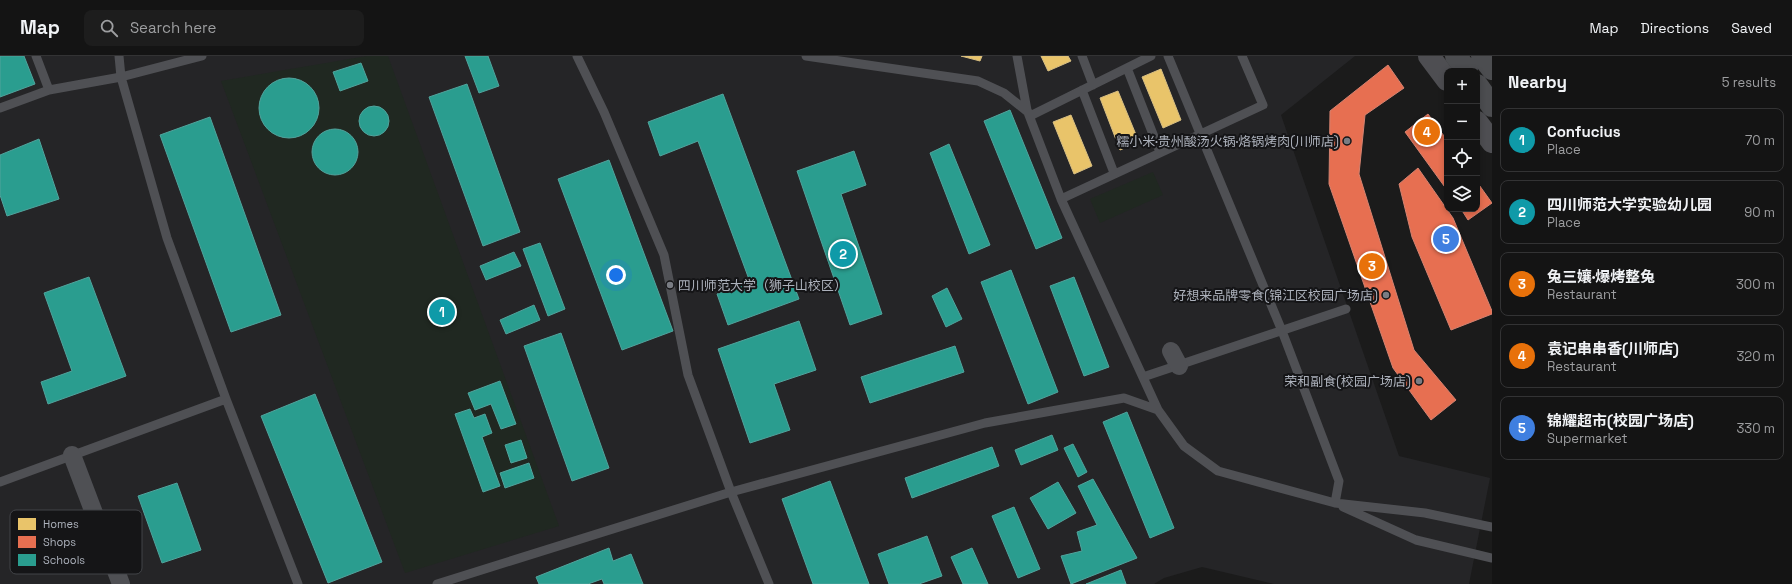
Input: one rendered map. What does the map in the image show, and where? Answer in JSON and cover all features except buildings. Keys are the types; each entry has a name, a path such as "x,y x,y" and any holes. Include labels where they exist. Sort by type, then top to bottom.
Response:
{"main road":[{"path":"1429,56 1444,76"},
{"path":"1456,56 1465,68"},
{"path":"1482,56 1492,69"},
{"path":"1480,89 1492,106"}],"street":[{"path":"72,455 93,510"},
{"path":"117,574 121,584"}],"lane":[{"path":"36,56 49,90"},
{"path":"120,56 122,77 167,238 226,399 298,584"},
{"path":"0,108 49,90 122,77 202,56"},
{"path":"577,56 604,112 664,255 688,375 731,492 769,584"},
{"path":"806,56 978,80 1004,93 1029,115"},
{"path":"1017,56 1029,115 1061,199 1158,410 1184,446 1218,471 1335,503 1425,513 1492,527"},
{"path":"1082,56 1093,85"},
{"path":"1029,115 1151,56"},
{"path":"1168,56 1282,331 1339,481 1335,503"},
{"path":"1061,199 1114,173 1263,105 1242,56"},
{"path":"1127,68 1160,152"},
{"path":"1082,90 1114,173"},
{"path":"1142,377 1175,359 1282,331 1346,309"},
{"path":"437,584 731,492 985,423 1049,410 1124,398 1158,410"},
{"path":"0,482 226,399"},
{"path":"1335,503 1416,540 1492,558"}],"shaded area":[{"name":"四川师范大学（狮子山校区）","path":"0,56 1355,56 1281,115 1399,456 1490,478 1469,584 1274,584 1202,567 1164,578 1154,584 0,584"},
{"path":"367,56 388,56 559,526 405,573 221,81"},
{"path":"1153,172 1163,195 1100,223 1090,199"}],"place":[{"name":"袁记串串香(川师店)","path":"1427,132"},
{"name":"糯小米·贵州酸汤火锅·烙锅烤肉(川师店)","path":"1347,141"},
{"name":"锦耀超市(校园广场店)","path":"1446,239"},
{"name":"四川师范大学实验幼儿园","path":"843,254"},
{"name":"兔三孃·爆烤整兔","path":"1372,266"},
{"name":"四川师范大学（狮子山校区）","path":"670,285"},
{"name":"好想来品牌零食(锦江区校园广场店)","path":"1386,295"},
{"name":"Confucius","path":"442,312"},
{"name":"荣和副食(校园广场店)","path":"1419,381"}]}
